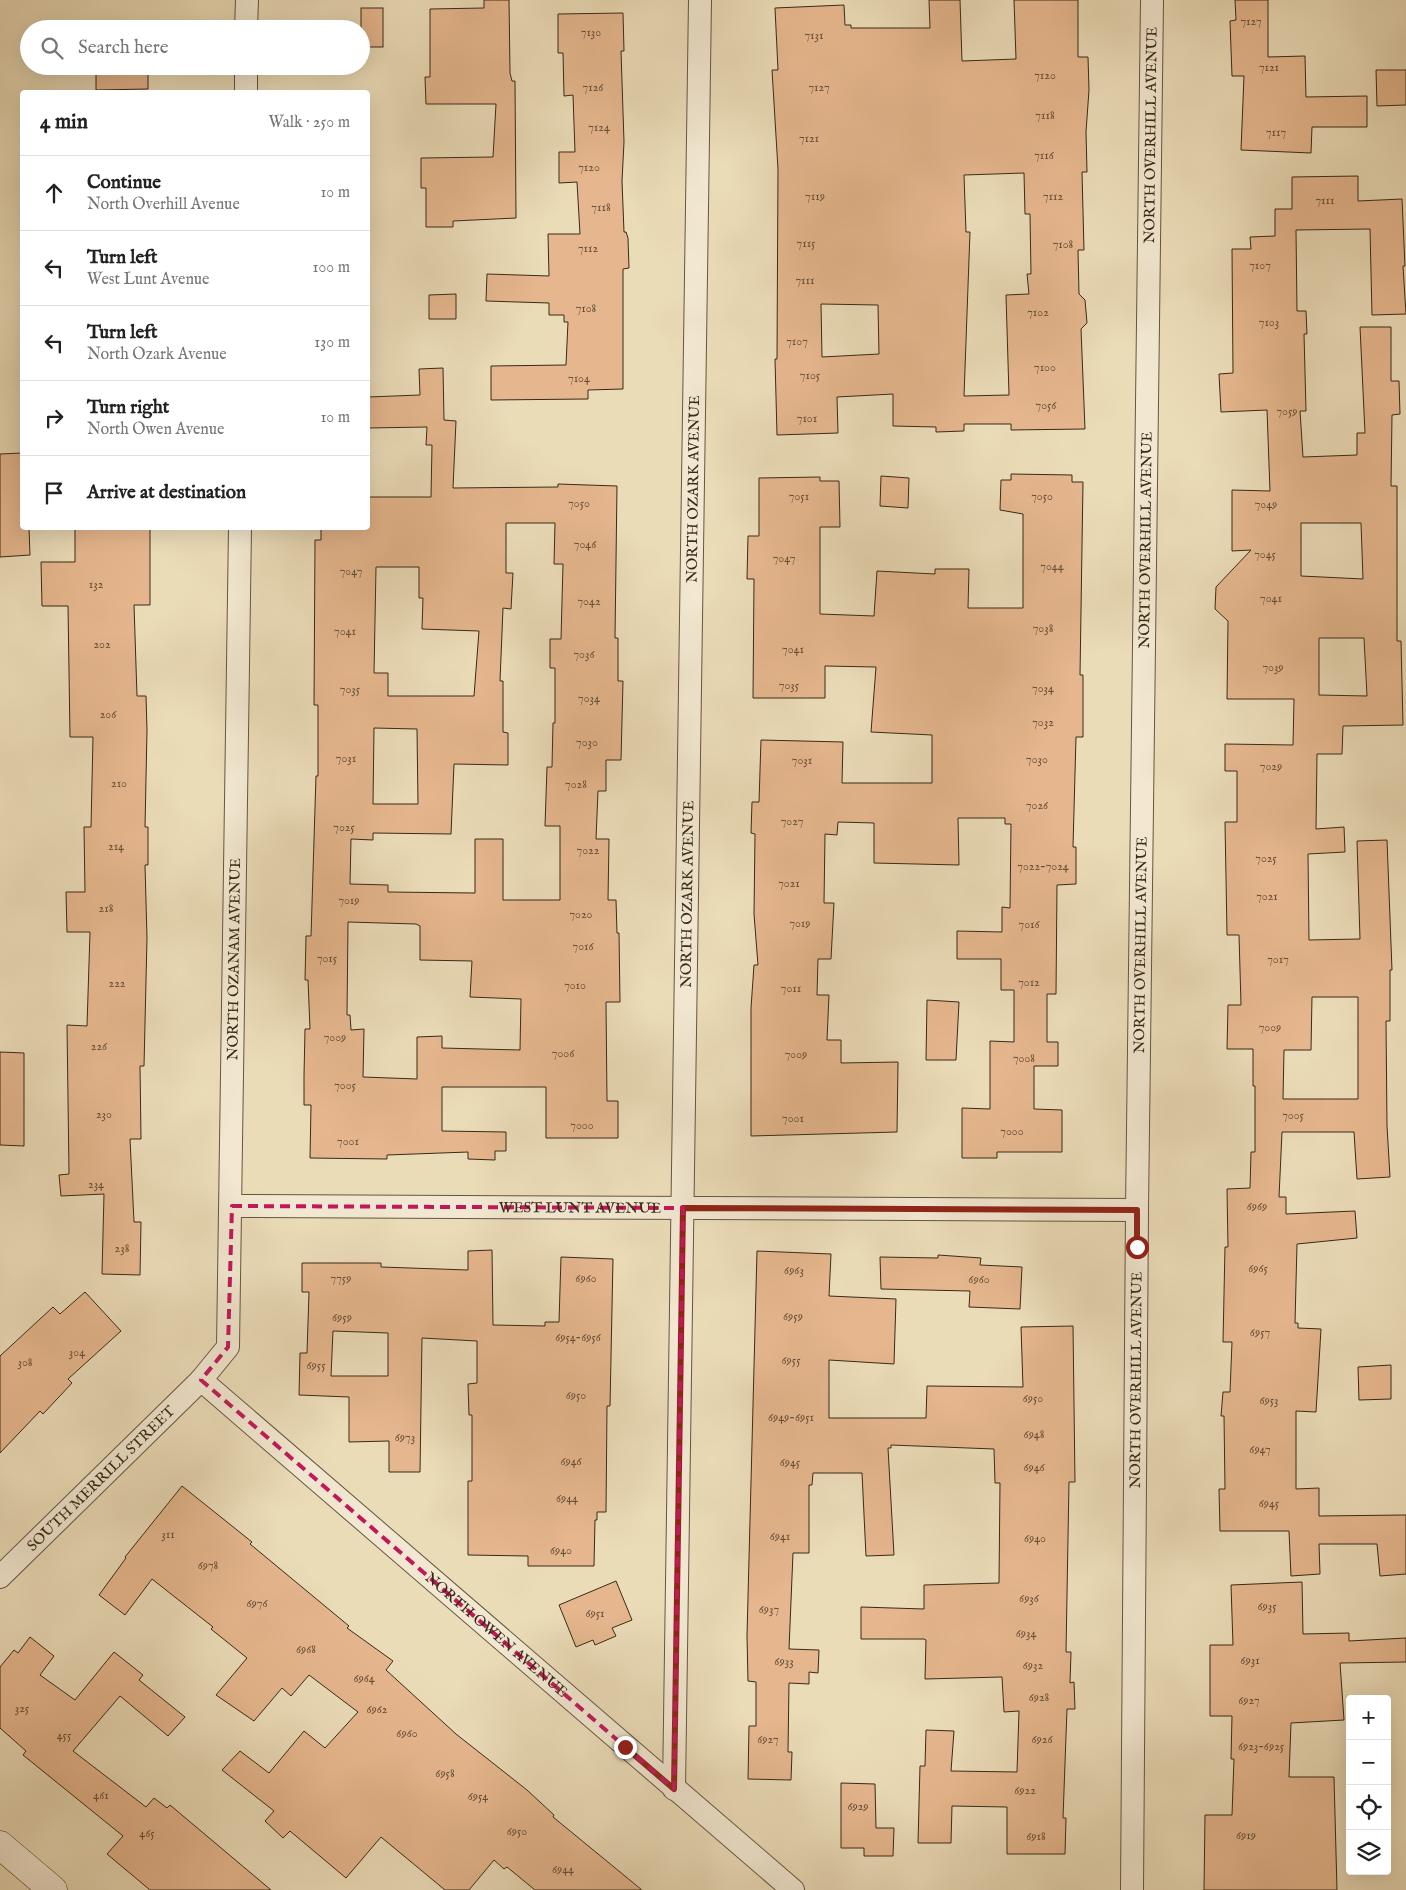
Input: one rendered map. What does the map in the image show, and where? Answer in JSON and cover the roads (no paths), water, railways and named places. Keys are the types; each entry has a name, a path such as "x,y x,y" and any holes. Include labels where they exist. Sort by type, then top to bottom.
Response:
{"main road":[{"path":"0,1845 53,1890"}],"street":[{"path":"246,20 247,0"},
{"name":"NORTH OZARK AVENUE","path":"674,1789 700,0"},
{"name":"NORTH OVERHILL AVENUE","path":"1132,1890 1137,1210 1152,0"},
{"path":"246,75 246,90"},
{"name":"NORTH OZANAM AVENUE","path":"201,1380 228,1347 232,1206 240,530"},
{"name":"WEST LUNT AVENUE","path":"232,1206 1137,1210"},
{"name":"SOUTH MERRILL STREET","path":"0,1577 201,1380"},
{"name":"NORTH OWEN AVENUE","path":"201,1380 792,1890"}]}
